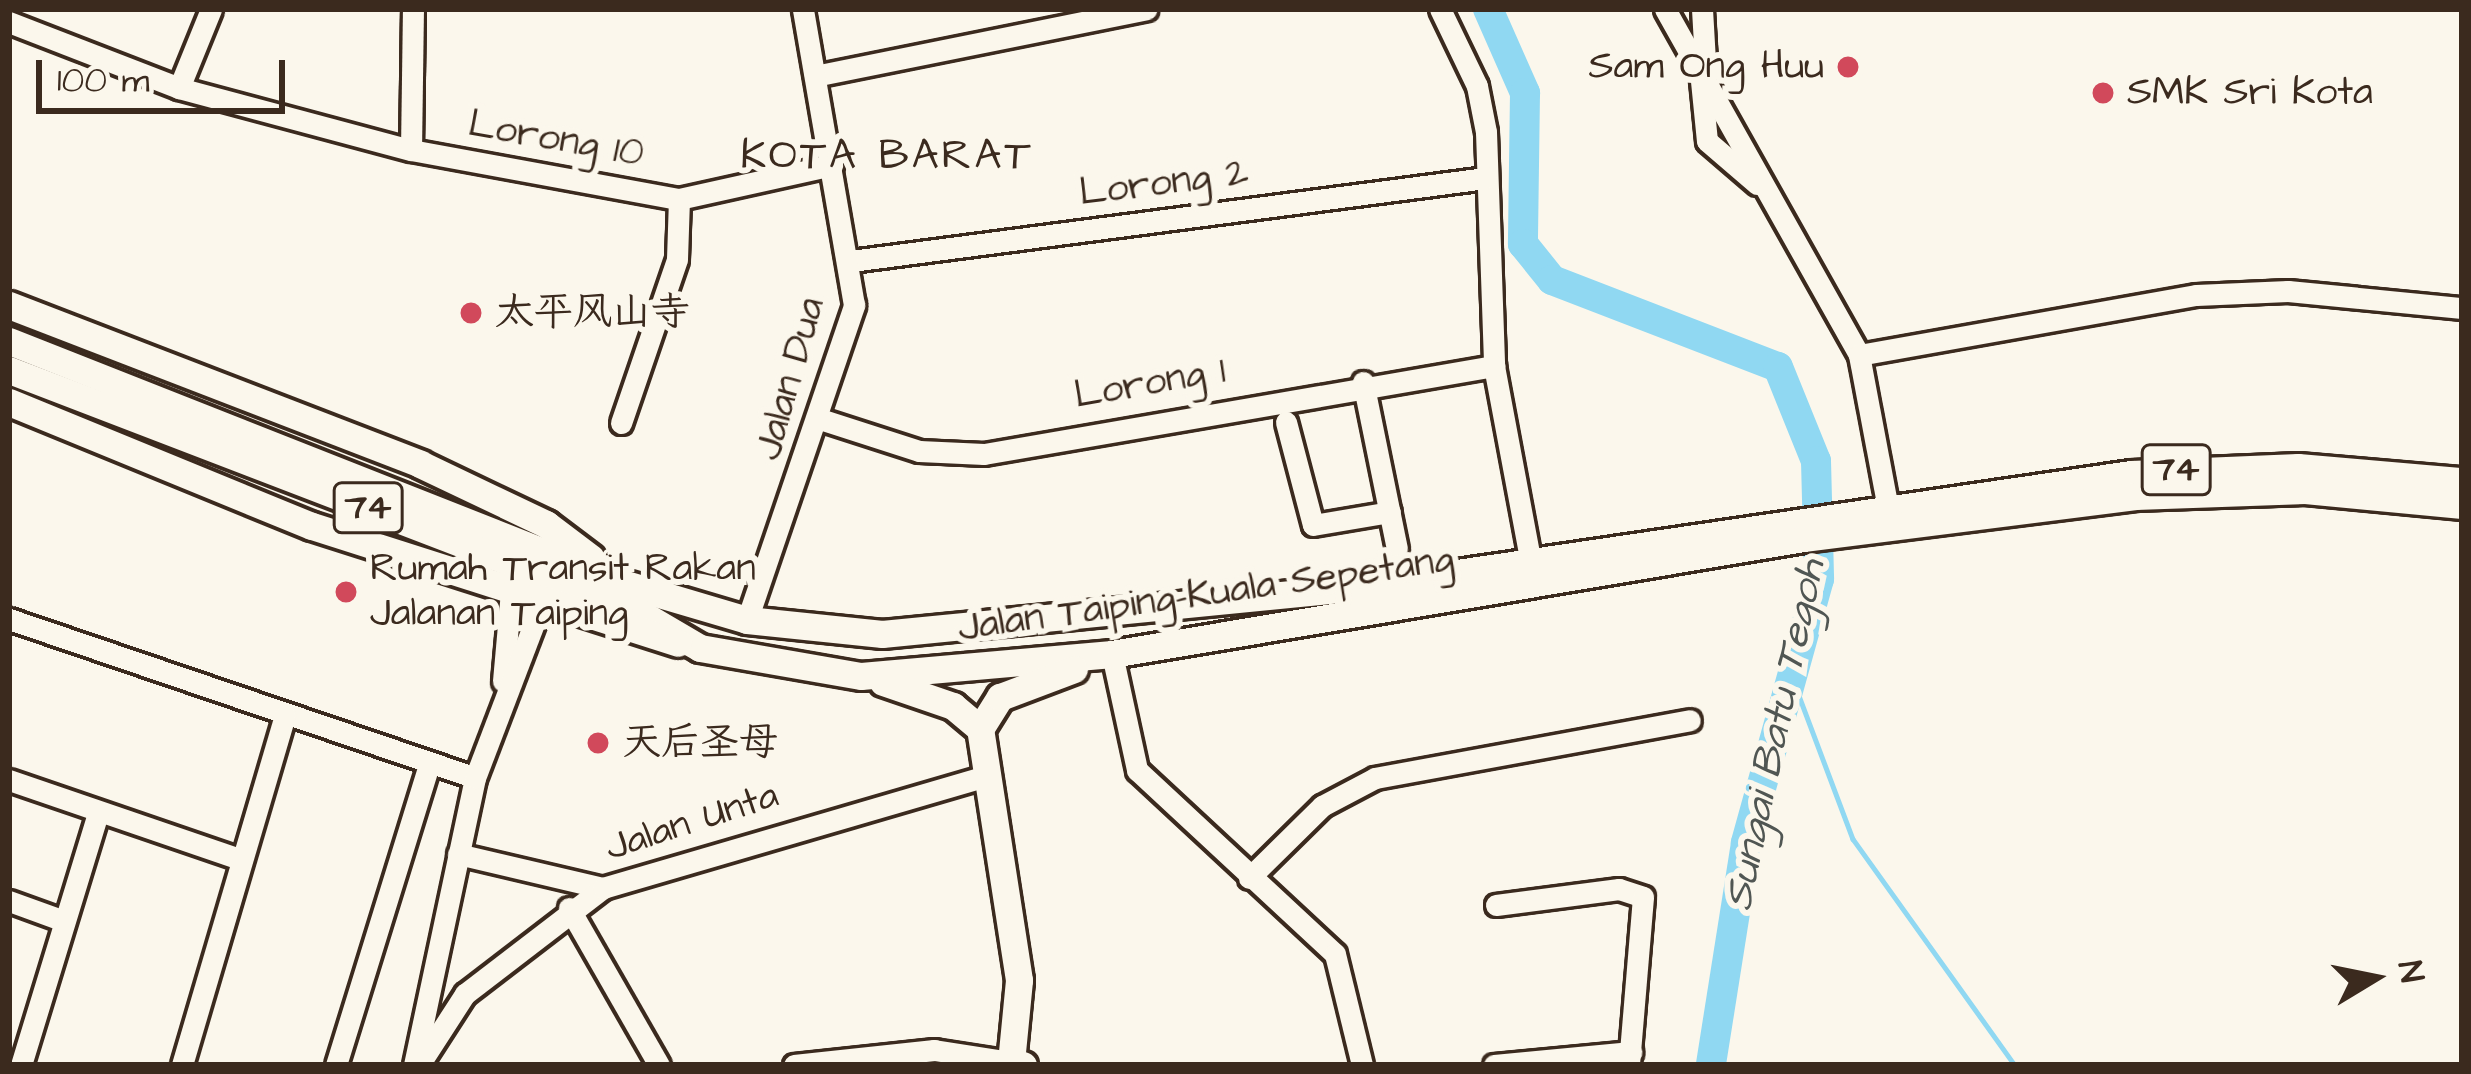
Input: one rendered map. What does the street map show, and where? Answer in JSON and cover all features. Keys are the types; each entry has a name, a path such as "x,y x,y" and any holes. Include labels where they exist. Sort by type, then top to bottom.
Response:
{"main road":[{"path":"9,304 420,464 546,524 622,583"},
{"name":"Jalan Taiping-Kuala Sepetang","path":"9,340 27,366 635,610 700,648 861,676 1112,654 1802,527"},
{"name":"Jalan Taiping-Kuala Sepetang","path":"27,366 622,583 747,620 882,634 1199,607 1530,559 1802,527 2208,467 2462,481"},
{"path":"9,402 312,526 542,603 700,648"},
{"name":"Jalan Taiping-Kuala Sepetang","path":"1877,516 2208,489 2462,505"},
{"path":"882,634 910,656 899,674"},
{"path":"1017,1063 1019,980 980,729 1000,698 1112,654"},
{"path":"861,676 953,706 980,729"}],"street":[{"path":"179,88 211,9"},
{"path":"411,150 413,9"},
{"name":"Jalan Dua","path":"747,620 824,420 854,305 851,261 803,9"},
{"path":"815,76 1146,9"},
{"path":"1440,9 1477,86 1494,366 1530,559"},
{"path":"1665,9 1716,90 1858,355 1877,516"},
{"path":"1702,9 1701,51 1716,90"},
{"name":"Lorong 10","path":"9,22 179,88 411,150 679,199 832,165"},
{"path":"1700,66 1707,141 1777,207"},
{"name":"Lorong 2","path":"851,261 1486,178"},
{"name":"Lorong 10","path":"621,423 677,260 679,199"},
{"path":"1858,355 2196,295 2288,290 2462,308"},
{"name":"Lorong 1","path":"824,420 919,452 983,454 1364,382 1494,366"},
{"path":"1364,382 1397,549"},
{"path":"1286,422 1313,525 1390,512"},
{"path":"417,1065 433,964 475,778 503,681 512,592"},
{"path":"503,681 542,603"},
{"path":"9,619 475,778"},
{"path":"1112,654 1137,770 1335,954 1362,1065"},
{"path":"182,1065 285,716"},
{"path":"1249,878 1322,806 1375,778 1690,720"},
{"path":"336,1065 429,764"},
{"name":"Jalan Unta","path":"417,1065 441,1022 569,908 603,888 985,776"},
{"path":"9,780 242,860"},
{"path":"21,1065 98,813"},
{"path":"458,854 603,888"},
{"path":"1494,1065 1630,1059 1646,907 1619,889 1496,904"},
{"path":"9,902 64,922"},
{"path":"569,908 659,1065"},
{"path":"433,964 441,1022"},
{"path":"794,1065 934,1050 1017,1063"}],"waterway":[{"name":"Sungai Batu Tegoh","path":"1488,9 1525,93 1523,244 1552,280 1778,367 1816,461 1819,579 1746,843 1711,1065"},
{"path":"1792,677 1853,839 2015,1065"}],"place":[{"name":"Sam Ong Huu","path":"1848,67"},
{"name":"SMK Sri Kota","path":"2103,93"},
{"name":"太平风山寺","path":"471,313"},
{"name":"Rumah Transit Rakan Jalanan Taiping","path":"346,592"},
{"name":"天后圣母","path":"598,743"}],"district":[{"name":"KOTA BARAT","path":"887,156"}]}
